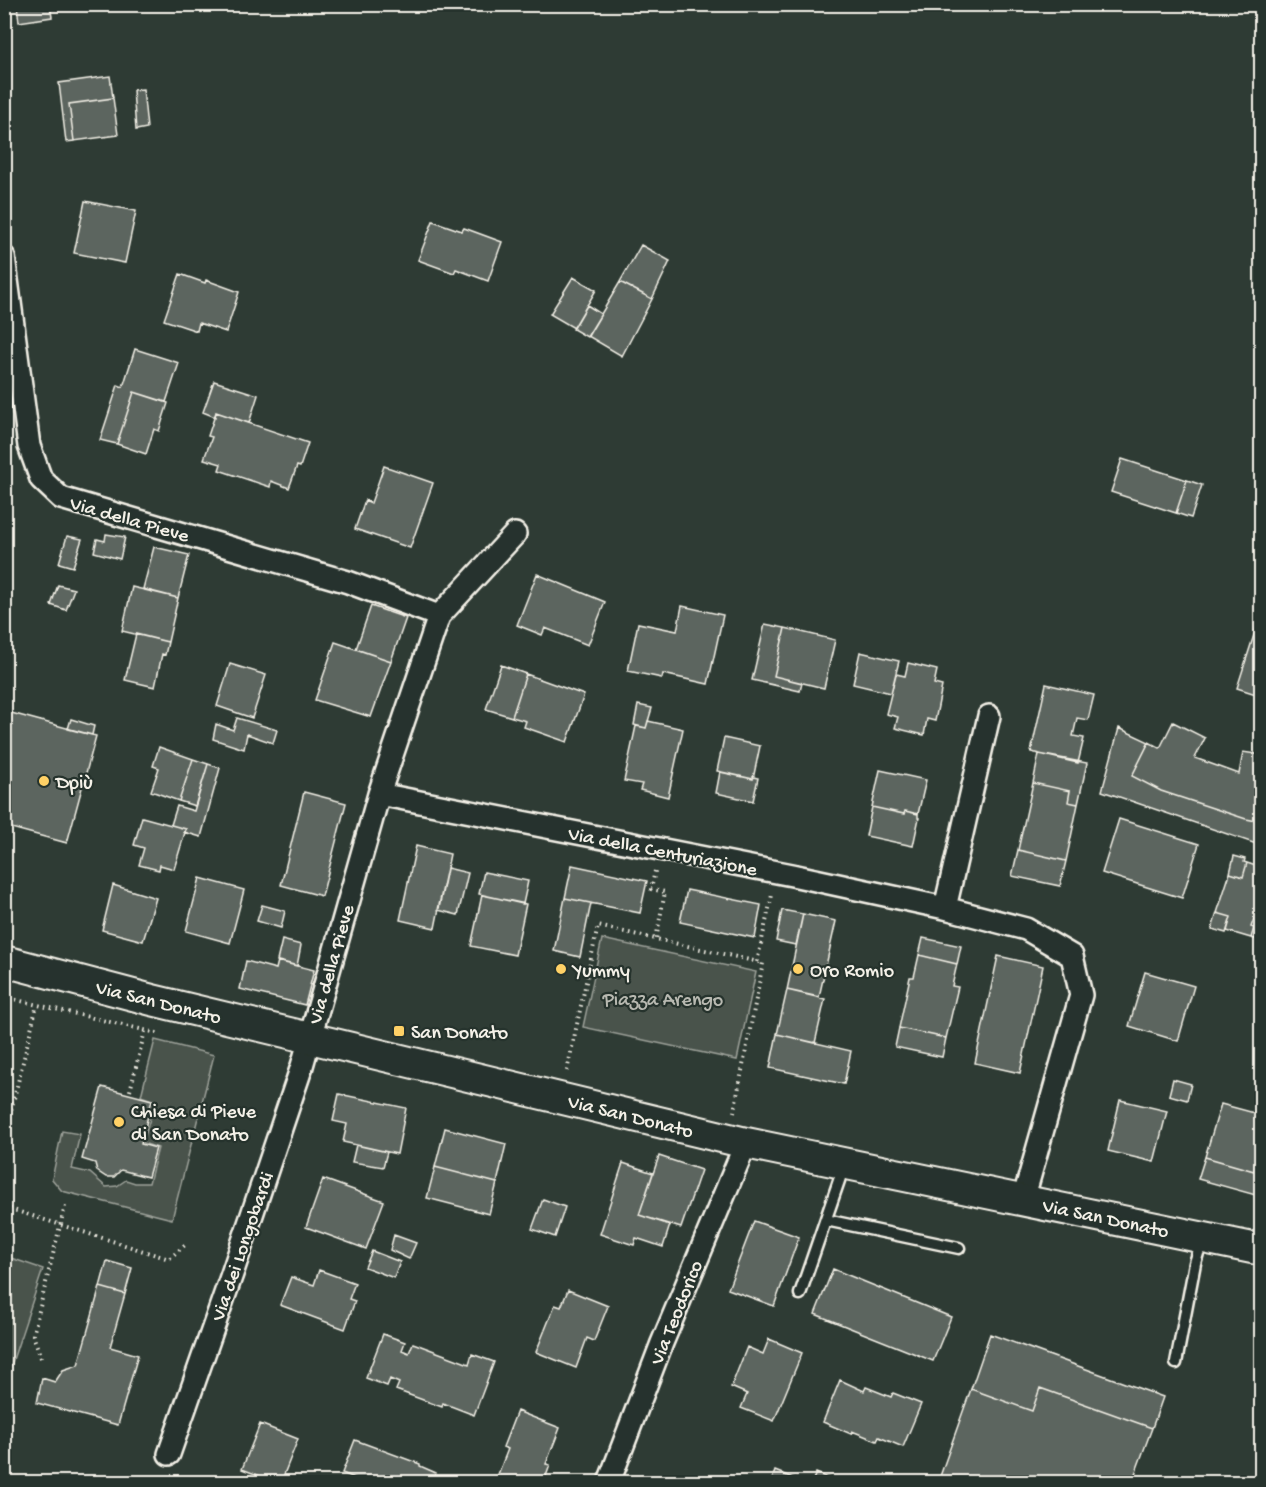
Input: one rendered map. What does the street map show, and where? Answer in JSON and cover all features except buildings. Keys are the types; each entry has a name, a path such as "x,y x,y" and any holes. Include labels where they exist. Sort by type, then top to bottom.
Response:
{"street":[{"name":"Via della Pieve","path":"4,257 29,446 41,479 61,498 348,582 439,616"},
{"name":"Via della Pieve","path":"309,1037 379,794 439,616 515,534"},
{"path":"945,908 988,716"},
{"name":"Via della Centuriazione","path":"379,794 792,875 945,908 1026,929 1072,956 1081,995 1023,1200"},
{"name":"Via San Donato","path":"4,961 152,1000 746,1143 1262,1250"},
{"name":"Via dei Longobardi","path":"169,1454 302,1066 309,1037"},
{"name":"Via Teodorico","path":"609,1482 662,1343 746,1143"}],"lane":[{"path":"800,1294 844,1163"},
{"path":"826,1220 959,1248"},
{"path":"1176,1363 1195,1263 1203,1238"}],"path":[{"path":"656,865 651,889 665,892 656,939"},
{"path":"757,962 773,890"},
{"path":"566,1074 598,927 763,963 734,1113"},
{"path":"4,1139 37,1005"},
{"path":"130,1091 145,1030"},
{"path":"41,1358 33,1335 65,1206"},
{"path":"4,1207 169,1259 186,1244"}],"green space":[{"name":"Piazza Arengo","path":"602,939 756,972 737,1060 583,1027"},
{"path":"155,1040 214,1055 172,1219 62,1191 52,1179 62,1131 80,1134 72,1169 90,1173 106,1187 117,1186 126,1180 135,1183 149,1183 158,1148 143,1143 155,1101 141,1096"},
{"path":"4,1256 43,1269 5,1384"}],"place":[{"name":"Dpiù","path":"44,781"},
{"name":"Yummy","path":"561,969"},
{"name":"Oro Romio","path":"798,969"},
{"name":"San Donato","path":"399,1031"},
{"name":"Chiesa di Pieve di San Donato","path":"119,1122"}]}
